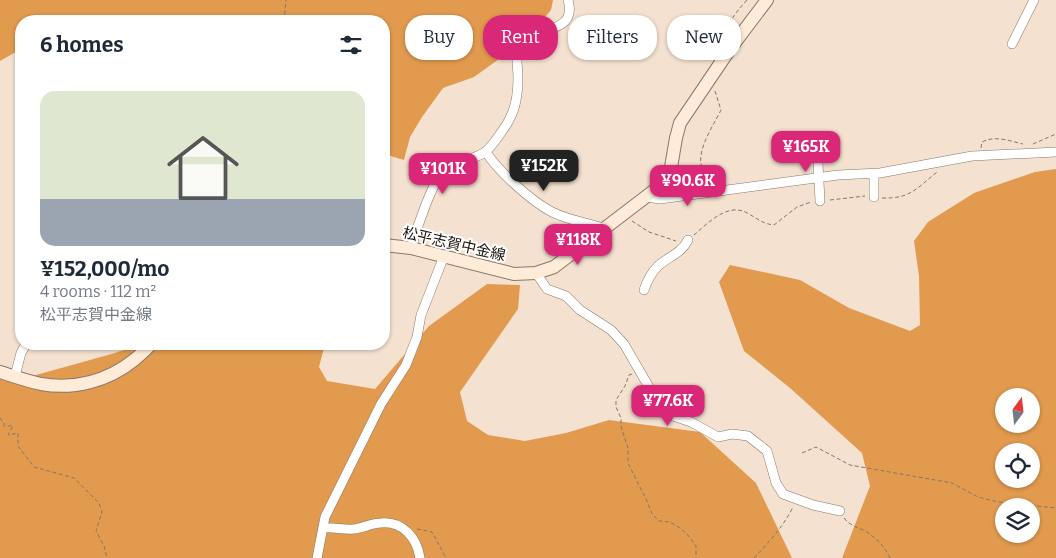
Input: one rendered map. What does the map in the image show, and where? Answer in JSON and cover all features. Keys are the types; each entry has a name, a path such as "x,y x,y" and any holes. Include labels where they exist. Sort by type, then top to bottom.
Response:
{"main road":[{"name":"松平志賀中金線","path":"390,246 411,248 514,274 536,273 554,267 660,186 670,173 680,123 730,49 767,0"},
{"path":"0,372 40,384 61,386 84,384 122,369 145,350"}],"street":[{"path":"411,248 417,226 433,187 446,169 486,152 511,117 518,79 517,54 522,43 532,36 554,28 565,21 570,13 568,0"},
{"path":"1012,44 1034,0"},
{"path":"817,144 820,201"},
{"path":"486,152 500,170 539,204 553,212 604,228"},
{"path":"647,197 660,199 818,178 874,174 979,156 1056,152"},
{"path":"874,174 874,197"},
{"path":"644,290 648,279 658,266 684,249 688,240"},
{"path":"317,558 325,517 381,404 406,365 444,256"},
{"path":"536,273 547,289 566,296 580,310 611,330 624,344 664,413 691,422 718,437 732,434 748,436 767,451 776,483 783,494 813,505 840,511"},
{"path":"14,376 23,350"},
{"path":"323,528 353,529 382,523 399,524 409,532 419,549 420,558"}],"path":[{"path":"285,15 286,0"},
{"path":"734,15 747,0"},
{"path":"711,78 721,110 700,152 701,167 707,174 724,181 729,190"},
{"path":"1031,154 1030,146 1056,134"},
{"path":"979,156 982,142 988,139 995,138 1022,144"},
{"path":"625,213 632,222 649,232 683,243 720,214 731,210 740,209 764,224 774,224 797,207 806,203 861,196 895,198 906,196 940,170"},
{"path":"640,372 629,375 625,386 616,400 616,407 621,418 621,427 628,448 628,463 652,514 659,520 670,522 688,535 696,546 696,558"},
{"path":"0,418 4,426 13,426 8,435 18,432 18,446 34,467 74,478 99,503 102,512 96,531 104,546 106,558"},
{"path":"802,453 816,448 850,465 952,482 978,497 998,502 1056,508"},
{"path":"754,558 787,519 794,499"},
{"path":"840,511 848,522 866,532 880,543 890,558"},
{"path":"409,532 417,529 432,532 446,558"}],"shaded area":[{"path":"0,0 553,0 551,10 547,15 483,15 483,60 498,60 474,77 443,88 410,137 404,160 390,156 390,15 15,15 15,52 0,61"},
{"path":"1056,169 1056,558 842,558 870,486 862,453 790,388 744,351 719,282 730,265 800,280 849,308 910,331 920,325 919,276 914,241 928,222 974,193 1035,172"},
{"path":"487,284 520,285 518,309 460,392 467,421 488,435 525,441 566,433 609,420 700,432 756,483 792,558 0,558 0,377 36,375 123,350 323,350 319,367 327,381 375,389 429,326"}]}
